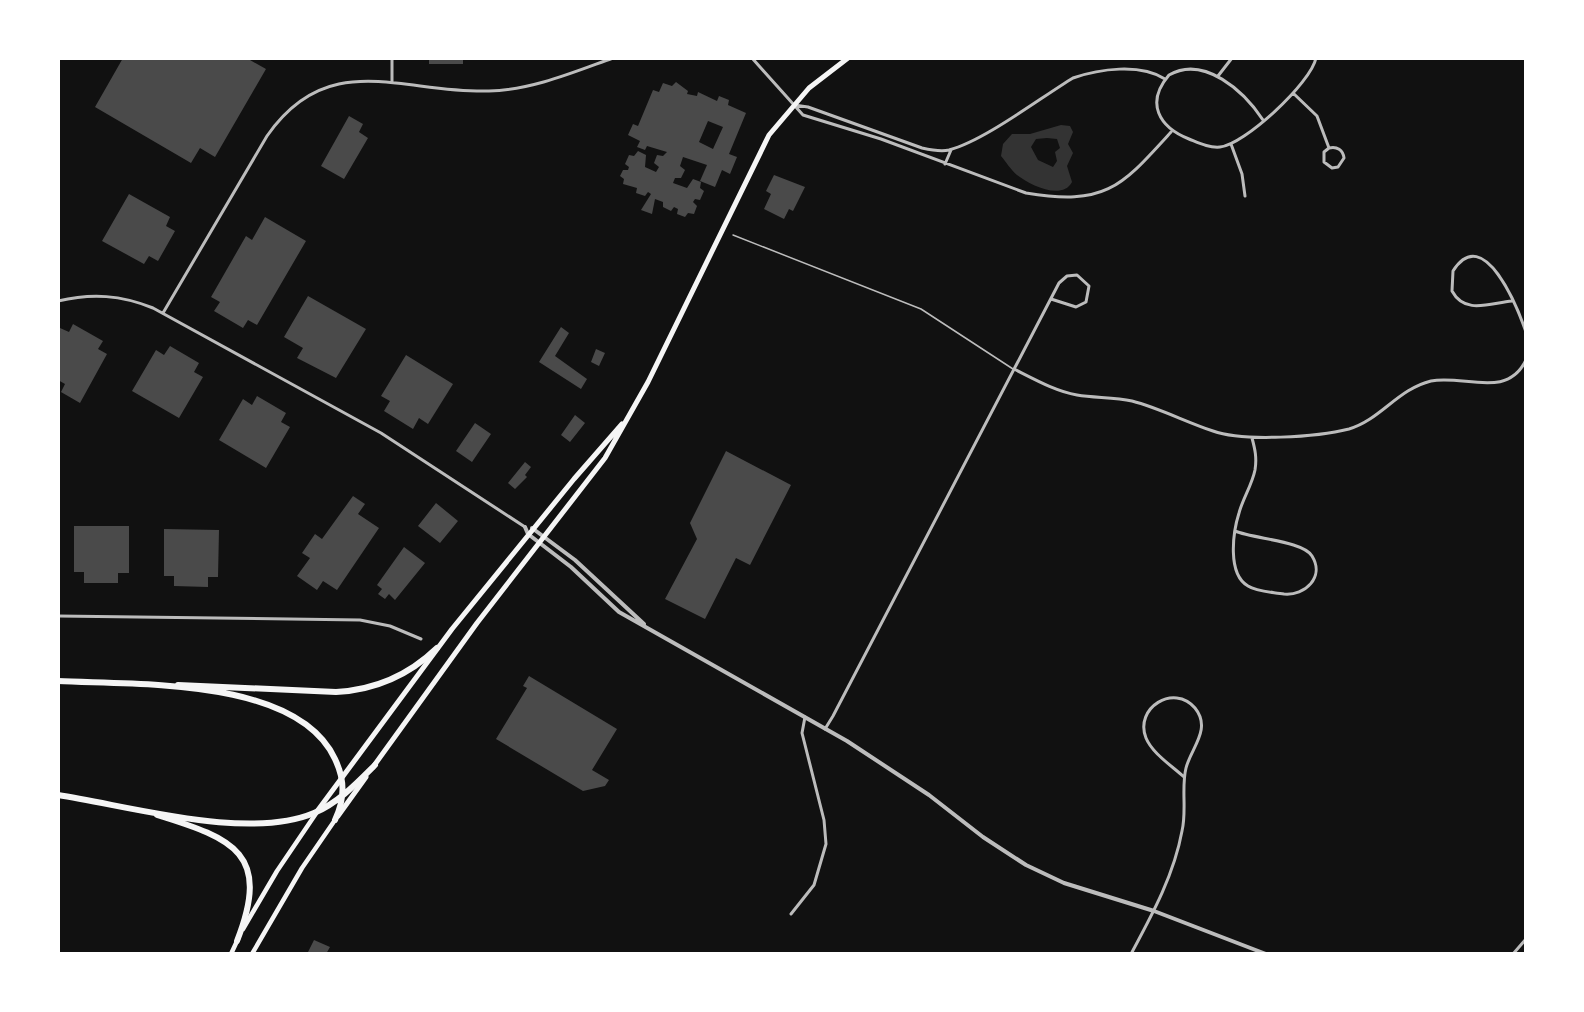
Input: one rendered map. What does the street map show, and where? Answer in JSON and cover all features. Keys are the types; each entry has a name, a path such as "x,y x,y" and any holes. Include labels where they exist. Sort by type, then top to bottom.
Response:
{"highway":[{"path":"138,685 219,685 351,691 395,678 418,664 437,648"},
{"path":"58,681 138,685 238,695 277,706 307,723 321,736 332,753 342,777 343,795 335,820"},
{"path":"58,795 249,825 283,822 317,812 343,795 375,765"},
{"path":"130,807 196,828 224,842 238,854 249,872 252,888 248,909 237,941"}],"main road":[{"path":"252,954 302,868 335,820 462,643 596,471 628,419 769,135 792,105 831,69 848,58"},
{"path":"231,954 277,871 342,777 437,648 533,528 628,419"}],"street":[{"path":"392,58 392,82"},
{"path":"163,312 267,136 288,110 316,90 332,84 392,82 449,90 492,91 542,82 613,58"},
{"path":"752,58 803,115 881,139 1026,194 1051,197 1106,192 1120,183 1171,132"},
{"path":"1218,76 1232,58"},
{"path":"1263,120 1251,104 1218,76 1203,69 1189,67 1176,70 1165,79 1157,106 1160,119 1171,132 1215,148 1231,144 1263,120 1293,93 1312,69 1316,58"},
{"path":"792,105 808,107 922,148 940,151 951,150 983,135 1073,78 1086,74 1121,70 1150,73 1165,79"},
{"path":"1293,93 1319,118 1329,148"},
{"path":"1231,144 1242,174 1245,196"},
{"path":"1329,148 1336,148 1342,152 1344,158 1338,167 1328,167 1324,162 1323,155 1329,148"},
{"path":"945,164 951,150"},
{"path":"1512,301 1474,307 1463,303 1452,291 1453,271 1468,258 1488,261 1496,269 1512,301 1526,332"},
{"path":"825,729 1059,283 1067,276 1082,277 1089,286 1089,297 1082,305 1071,307 1051,299"},
{"path":"58,301 87,296 112,296 163,312 381,433 525,527 533,528 583,566 646,626"},
{"path":"1014,369 1070,393 1128,400 1214,432 1252,438 1346,430 1368,420 1406,391 1421,384 1447,379 1498,384 1513,376 1526,360"},
{"path":"1235,531 1306,550 1312,556 1316,568 1309,586 1300,592 1288,594 1247,586 1236,569 1235,531 1239,511 1255,472 1256,452 1252,438"},
{"path":"525,527 528,534 570,567 613,608 805,717 901,776 990,842 1026,865 1064,883 1154,911 1266,954"},
{"path":"58,616 354,620 384,624 421,639"},
{"path":"1131,954 1154,911 1182,832 1184,777 1200,737 1202,723 1197,710 1190,704 1182,699 1167,698 1150,708 1144,731 1150,744 1184,777"},
{"path":"791,914 814,885 826,844 824,820 802,733 805,717"},
{"path":"1513,954 1526,939"}],"lane":[{"path":"733,235 921,309 1014,369"}],"shaded area":[{"path":"1061,125 1070,126 1073,132 1068,144 1073,153 1067,166 1072,182 1067,188 1054,191 1037,187 1015,173 1001,156 1003,144 1012,134 1030,134","holes":["1036,139 1057,139 1060,148 1055,152 1057,161 1053,167 1038,160 1031,147"]}],"building":[{"path":"123,58 251,58 250,60 266,69 215,157 200,148 191,163 95,107"},
{"path":"429,58 463,58 463,64 429,64"},
{"path":"676,82 688,91 687,94 697,96 698,92 717,101 719,96 729,100 728,105 746,113 729,154 737,157 730,174 722,170 715,187 700,181 707,165 683,157 680,166 685,170 681,178 675,178 673,183 687,188 693,179 701,182 700,188 704,191 700,200 695,199 693,202 697,206 694,214 688,213 685,217 677,214 678,209 674,207 671,211 663,207 663,202 655,199 652,214 641,210 651,194 648,192 645,196 636,193 637,188 623,184 624,179 620,176 623,170 628,170 629,167 625,164 629,155 634,156 638,151 646,155 645,167 656,172 659,167 654,163 657,155 663,156 667,152 647,146 645,150 637,147 640,141 628,135 633,124 638,126 653,90 659,92 663,83 672,86","holes":["708,121 723,127 713,149 699,142"]},
{"path":"349,116 363,124 359,132 368,138 344,179 321,166"},
{"path":"774,175 805,187 793,211 789,209 784,219 764,209 771,194 766,191"},
{"path":"129,194 170,217 166,226 175,231 158,261 149,256 144,264 102,241"},
{"path":"265,217 306,241 257,325 248,320 243,328 214,311 220,302 211,297 246,236 252,240"},
{"path":"308,296 366,329 336,378 297,358 303,348 284,337"},
{"path":"73,324 103,341 98,349 107,354 80,403 61,392 65,384 58,380 58,331 60,328 69,332"},
{"path":"561,327 569,333 555,356 587,379 581,389 539,362"},
{"path":"170,346 199,363 194,372 203,377 179,418 132,391 156,350 164,355"},
{"path":"596,349 605,353 599,366 591,362"},
{"path":"406,355 453,384 428,424 419,418 413,429 384,411 390,401 381,396"},
{"path":"257,396 286,413 281,422 290,427 266,468 219,440 243,399 252,405"},
{"path":"575,415 585,423 570,442 561,435"},
{"path":"475,423 491,434 472,462 456,451"},
{"path":"726,451 791,485 750,565 736,558 705,619 665,599 697,539 690,523"},
{"path":"525,462 531,467 525,475 527,477 515,489 508,483"},
{"path":"353,496 365,504 358,514 379,528 337,590 323,581 317,590 297,576 310,558 302,553 315,534 322,539"},
{"path":"436,503 458,521 440,543 418,526"},
{"path":"74,526 129,526 129,573 118,573 118,583 84,583 84,572 74,572"},
{"path":"164,529 219,530 218,577 208,577 208,587 174,586 174,576 164,576"},
{"path":"404,547 425,563 395,600 389,594 385,599 378,594 382,589 377,585"},
{"path":"529,676 617,729 592,770 609,780 605,786 583,791 496,739 527,688 523,686"},
{"path":"314,940 330,947 326,954 307,954"}]}
